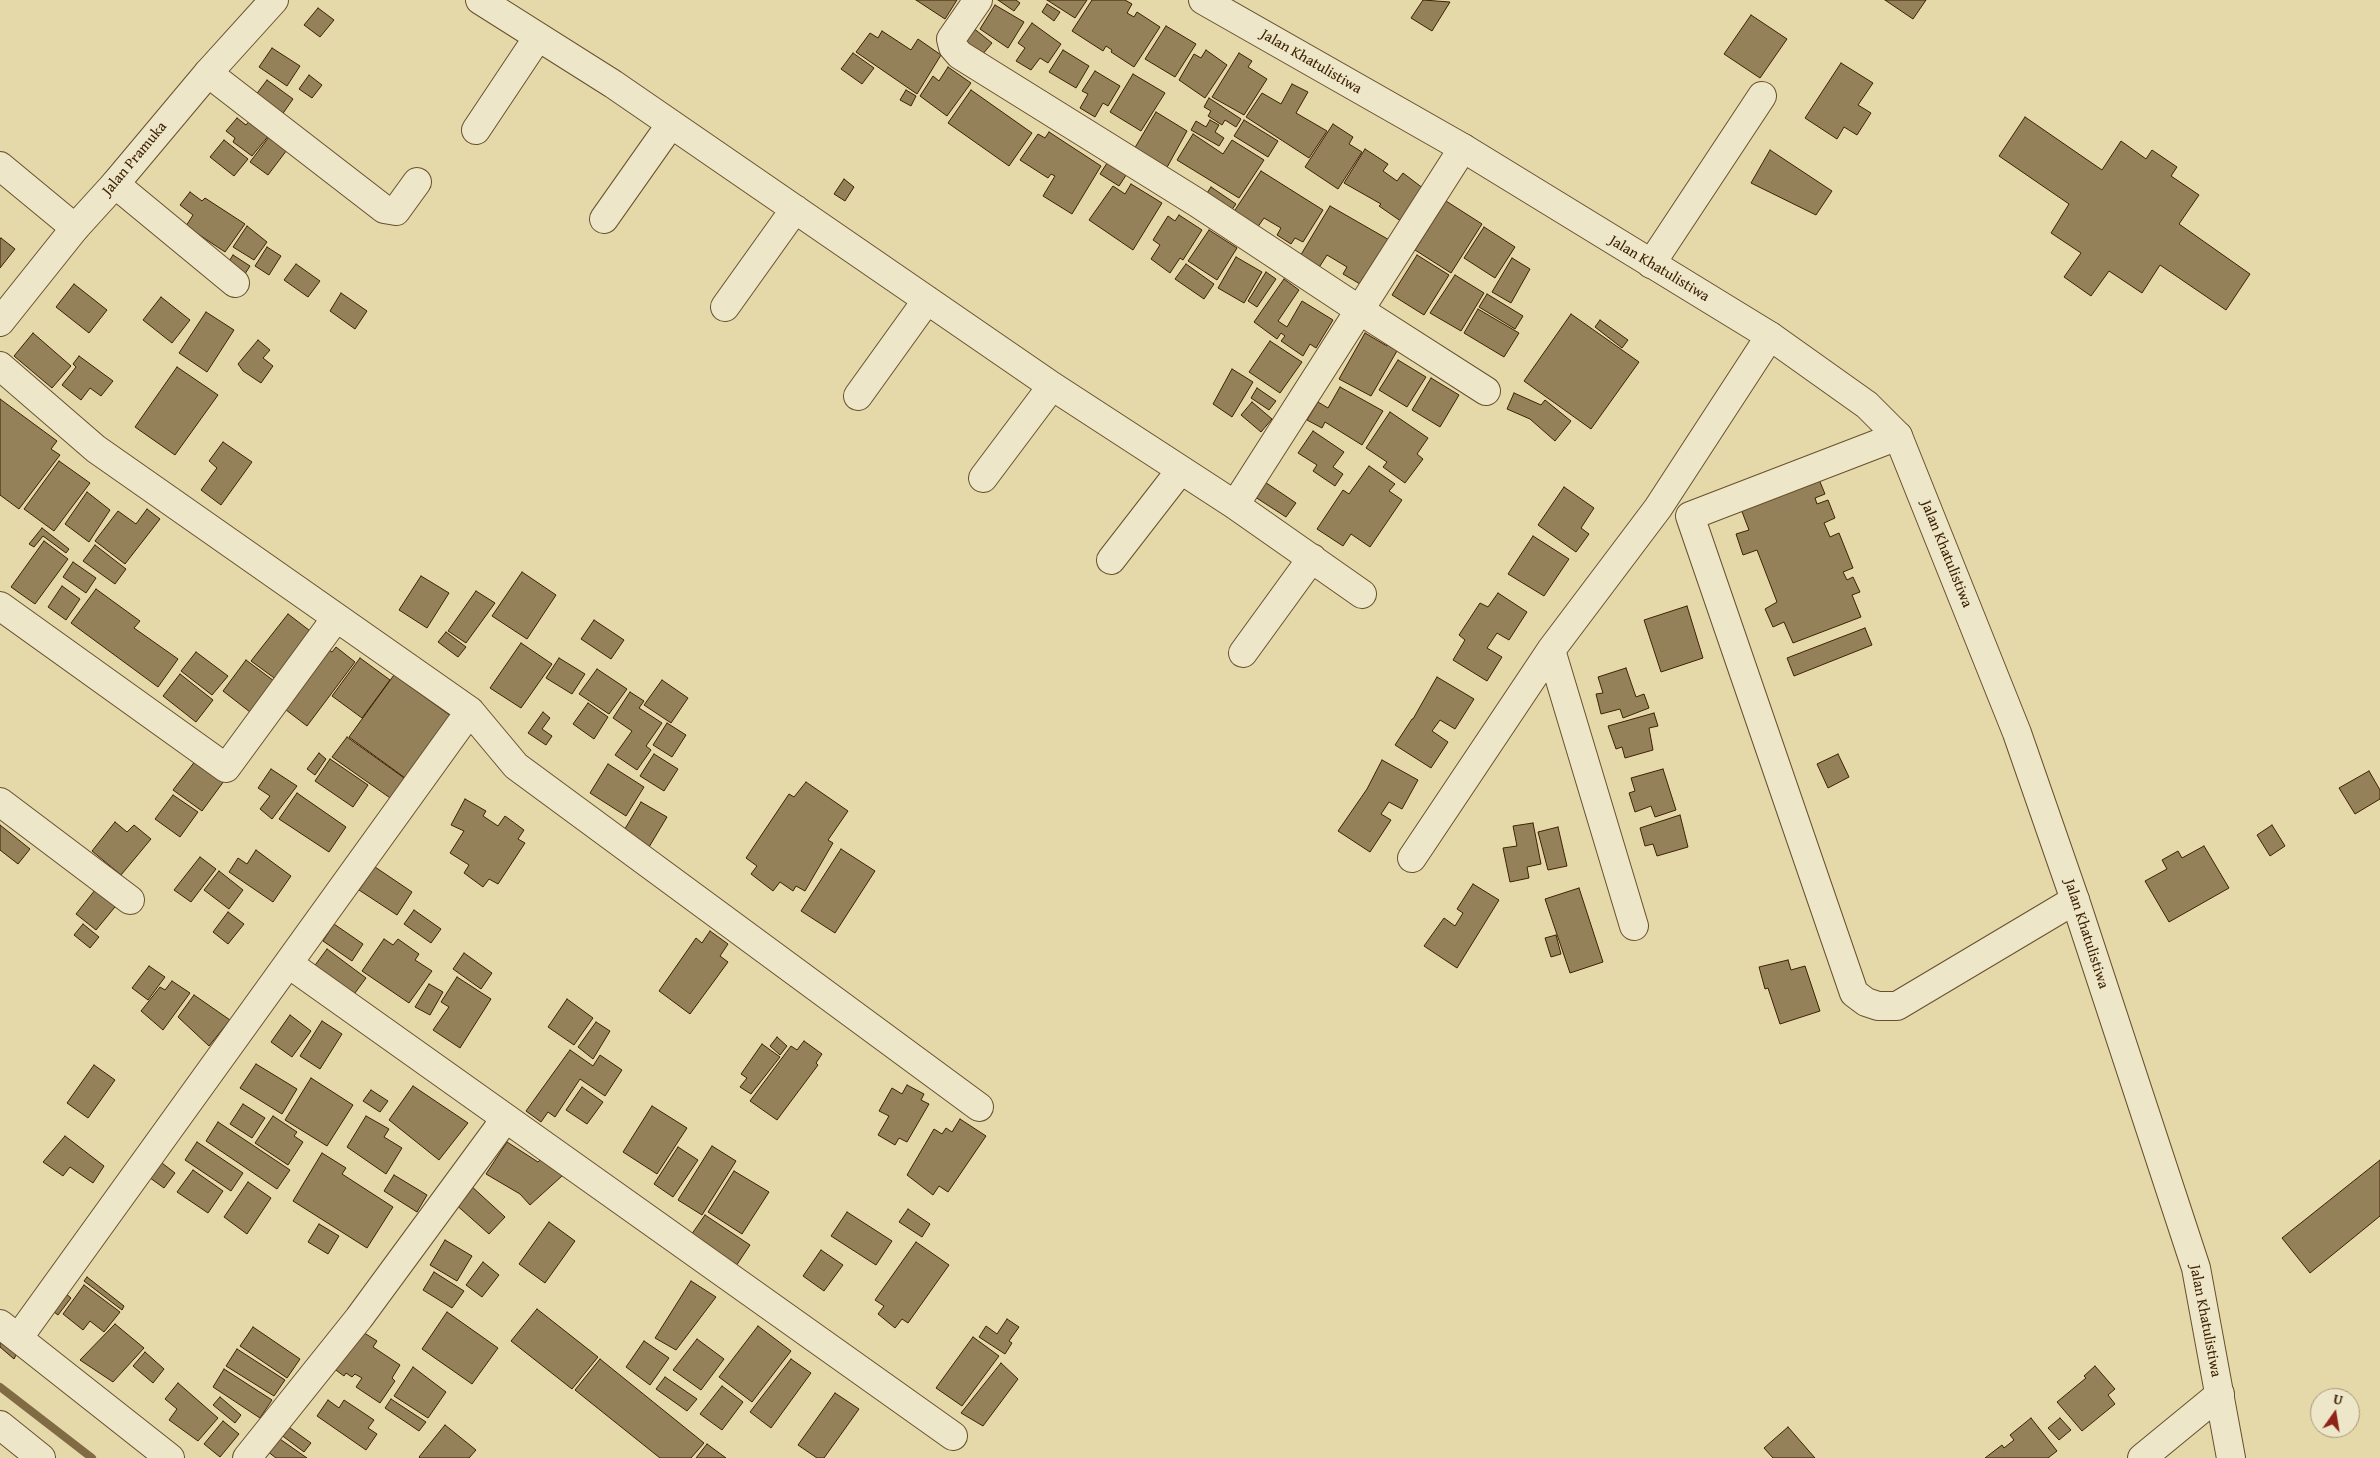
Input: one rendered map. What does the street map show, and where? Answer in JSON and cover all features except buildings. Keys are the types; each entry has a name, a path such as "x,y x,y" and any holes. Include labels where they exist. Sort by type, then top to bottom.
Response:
{"street":[{"name":"Jalan Pramuka","path":"0,322 75,228 115,184 208,72 274,0"},
{"path":"480,0 613,84 1052,386 1235,505 1362,594"},
{"path":"978,0 951,39 953,47 960,55 1196,202 1486,391"},
{"name":"Jalan Khatulistiwa","path":"1203,0 1463,148 1770,336 1867,404 1898,436 2017,733 2075,900 2196,1268 2231,1458"},
{"path":"476,130 538,37"},
{"path":"208,72 384,209 396,210 418,182"},
{"path":"1651,264 1762,96"},
{"path":"604,219 671,124"},
{"path":"1235,505 1361,311 1463,148"},
{"path":"0,166 75,228"},
{"path":"115,184 235,283"},
{"path":"725,307 795,209"},
{"path":"858,396 927,300"},
{"path":"1412,858 1551,650 1658,508 1770,336"},
{"path":"0,366 96,448 470,711 516,766 979,1107"},
{"path":"983,478 1052,386"},
{"path":"1658,508 1690,516 1898,436"},
{"path":"1111,560 1180,471"},
{"path":"1690,516 1854,993 1866,1002 1878,1006 1896,1006 2075,900"},
{"path":"1243,653 1312,558"},
{"path":"0,606 226,768 336,618"},
{"path":"1551,650 1634,926"},
{"path":"170,1458 9,1331 289,964 470,711"},
{"path":"0,802 130,900"},
{"path":"289,964 953,1436"},
{"path":"247,1458 359,1318 506,1118"},
{"path":"2142,1458 2220,1394"},
{"path":"0,1425 41,1458"}],"waterway":[{"path":"0,1387 92,1458"}]}
